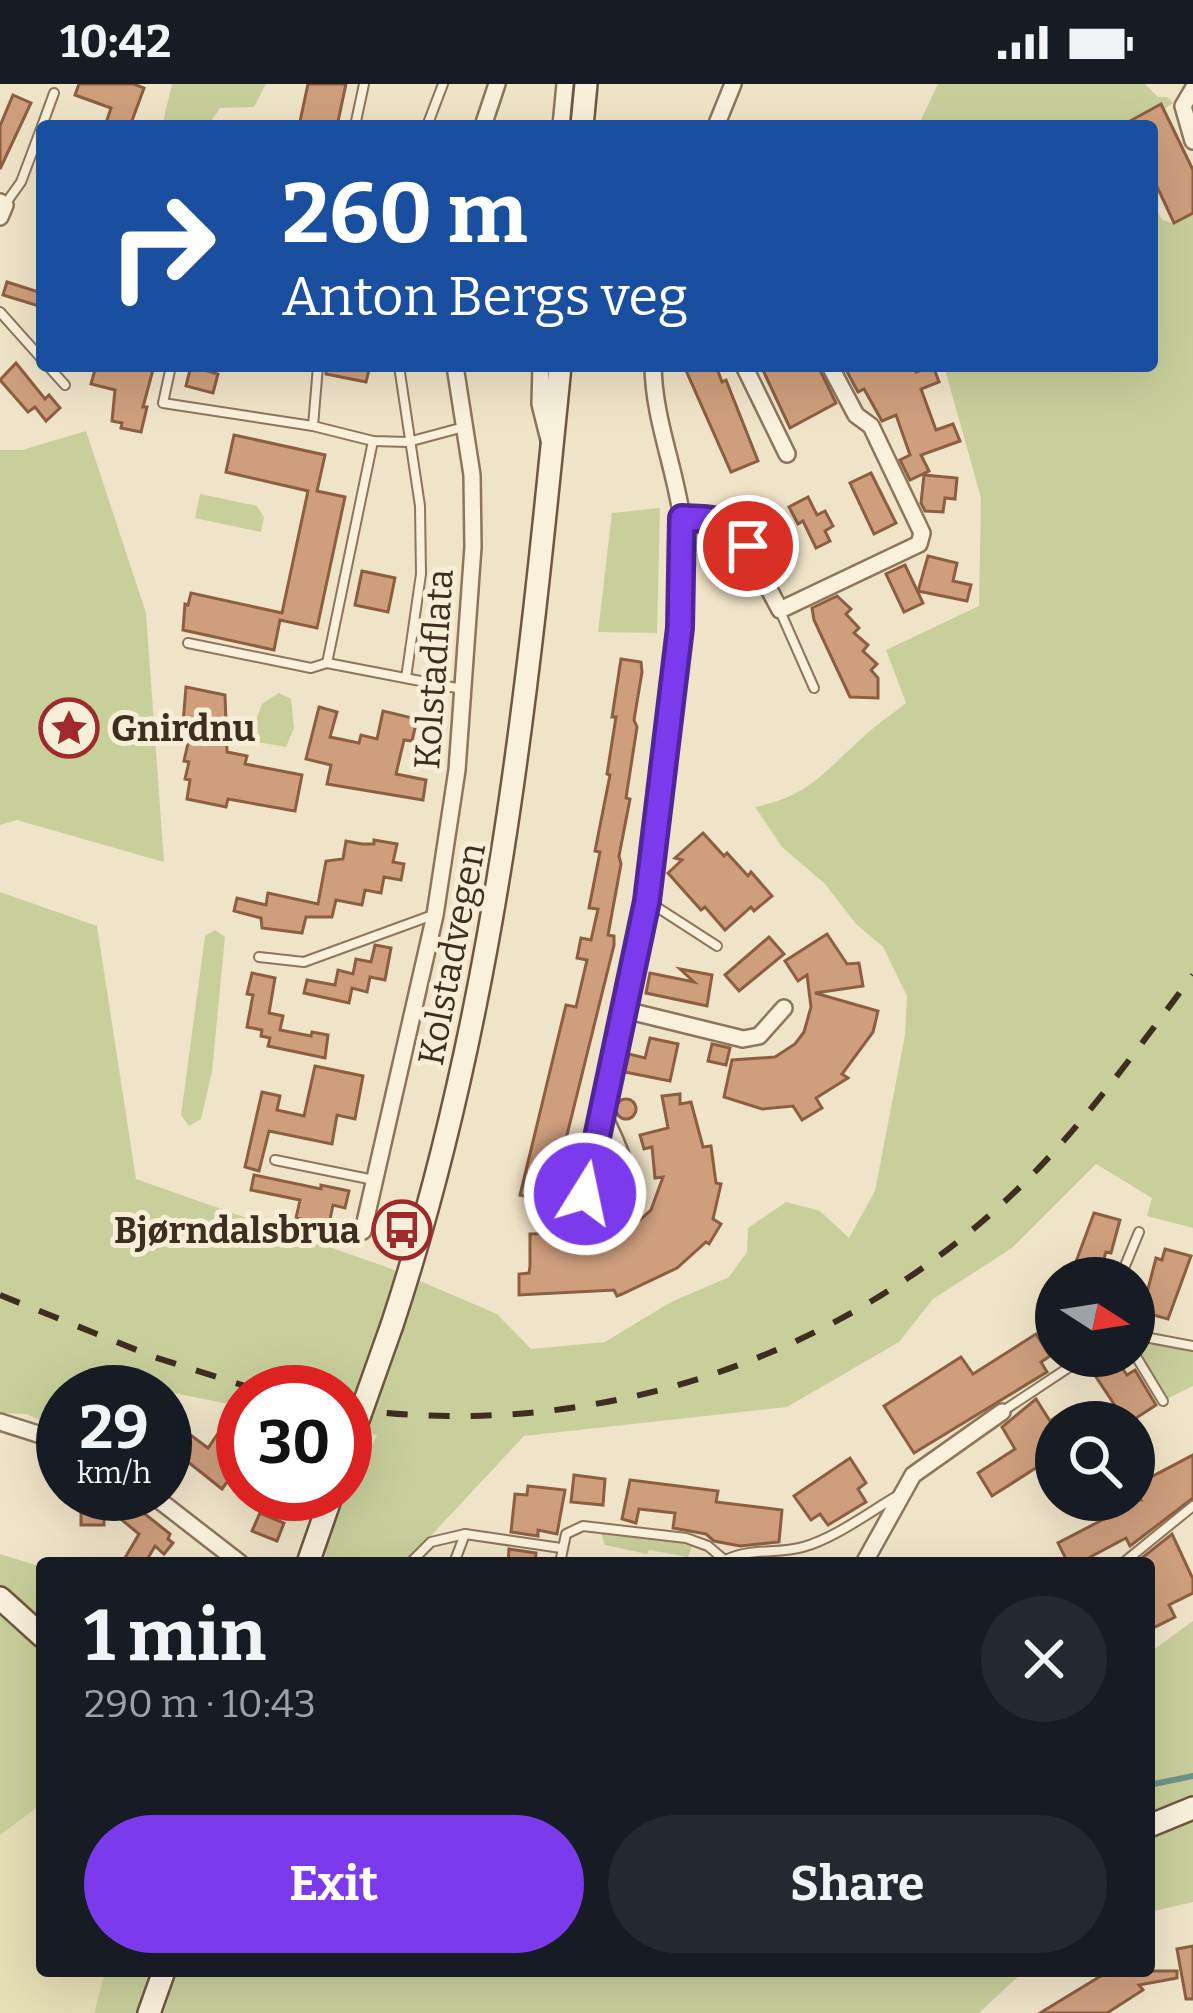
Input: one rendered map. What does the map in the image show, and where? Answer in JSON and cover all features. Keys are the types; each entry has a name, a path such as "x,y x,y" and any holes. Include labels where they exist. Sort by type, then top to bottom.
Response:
{"main road":[{"path":"583,120 586,84"},
{"name":"Kolstadvegen","path":"372,1381 440,1165 490,940 518,763 559,372"},
{"path":"310,1557 323,1521"},
{"path":"0,1598 36,1631"},
{"path":"1155,1824 1193,1808"},
{"path":"149,2013 162,1977"}],"street":[{"path":"485,120 497,84"},
{"path":"562,120 565,84"},
{"path":"718,120 733,84"},
{"path":"1193,89 1183,106 1193,141"},
{"name":"Kolstadflata","path":"364,1231 435,914 457,770 473,547 472,475 456,372"},
{"name":"Kolstadvegen","path":"541,372 540,404 552,449"},
{"path":"601,1112 632,1184 626,1204 616,1211 591,1206 585,1194 601,1112 647,901 680,628 682,518 658,426 654,372"},
{"path":"747,372 787,454"},
{"path":"682,518 723,519 737,529 779,610 922,539 871,426 856,415 833,372"},
{"path":"625,1010 743,1039 759,1036 784,1008"},
{"path":"867,1557 913,1475 1001,1412"},
{"path":"0,1422 36,1433"},
{"path":"186,1521 232,1557"}],"lane":[{"path":"356,120 364,84"},
{"path":"430,120 443,84"},
{"path":"44,120 54,93"},
{"path":"2,208 21,182 36,142"},
{"path":"0,312 36,353"},
{"path":"53,372 65,386"},
{"path":"170,372 163,403 373,440 408,442 464,428"},
{"path":"313,426 318,372"},
{"path":"400,372 420,506 421,574 406,678"},
{"path":"327,663 373,440"},
{"path":"779,610 814,688"},
{"path":"188,643 311,668 327,663 462,689"},
{"path":"647,901 717,946"},
{"path":"259,957 304,962 435,914"},
{"path":"275,1160 375,1180"},
{"path":"1128,1257 1138,1232"},
{"path":"1155,1339 1193,1346"},
{"path":"1001,1412 1054,1377"},
{"path":"1148,1377 1163,1401"},
{"path":"735,1557 744,1552 784,1552 810,1546 903,1493"},
{"path":"1131,1557 1193,1506"},
{"path":"560,1557 566,1534 583,1526 686,1538 721,1557"},
{"path":"416,1557 431,1542 465,1534 561,1548"},
{"path":"456,1557 465,1534"}],"shaded area":[{"path":"36,1808 36,1977 103,1977 94,2013 0,2013 0,1835"}],"green space":[{"path":"172,84 266,84 254,107 220,108 212,120 163,120"},
{"path":"938,84 1145,84 1173,103 1132,120 921,120"},
{"path":"1158,213 1162,220 1173,223 1193,213 1193,1228 1147,1216 1152,1198 1096,1164 1012,1248 933,1299 899,1342 787,1407 524,1436 413,1557 316,1557 334,1521 372,1521 372,1445 377,1435 372,1434 372,1365 216,1365 216,1401 192,1397 192,1365 36,1365 36,1418 0,1413 0,892 97,926 136,1179 392,1269 497,1314 531,1349 605,1342 671,1302 729,1277 747,1252 748,1228 786,1202 820,1211 849,1238 875,1191 905,1035 907,996 883,947 856,924 825,884 782,847 755,807 788,797 813,782 906,703 886,650 979,606 981,498 946,372 1158,372"},
{"path":"86,431 146,613 164,862 17,820 0,825 0,450 22,450"},
{"path":"200,494 257,506 264,517 261,532 195,518"},
{"path":"660,508 657,633 598,632 612,513"},
{"path":"279,693 291,699 294,728 286,747 257,742 256,720 262,704"},
{"path":"215,930 225,937 212,1072 201,1119 189,1126 181,1115 205,936"},
{"path":"1155,1339 1193,1346 1193,1386 1163,1401 1148,1377 1155,1377"},
{"path":"601,1533 668,1538 692,1547 688,1557 649,1550 647,1554 605,1545"},
{"path":"0,1554 36,1565 36,1808 0,1835"},
{"path":"1193,1621 1193,1902 1155,1911 1155,1649"},
{"path":"103,1977 1018,1977 979,2013 94,2013"}],"building":[{"path":"79,84 144,88 132,120 107,120 111,108 75,95"},
{"path":"308,84 346,84 338,120 300,120"},
{"path":"13,95 31,103 0,169 0,126"},
{"path":"1161,104 1193,170 1193,213 1174,223 1158,189 1158,120 1132,120"},
{"path":"7,282 36,291 36,305 3,295"},
{"path":"16,363 45,399 49,395 60,408 46,421 35,407 28,412 0,380"},
{"path":"94,372 152,372 141,432 112,421 115,390 91,384"},
{"path":"190,372 218,374 213,393 186,386"},
{"path":"326,372 368,372 366,382"},
{"path":"687,372 718,372 722,382 726,380 758,461 731,472"},
{"path":"764,372 821,372 836,403 790,428"},
{"path":"847,372 935,372 939,382 921,389 936,430 953,424 960,441 921,455 929,471 910,480 900,460 910,455 896,415 882,421 864,389 858,392"},
{"path":"234,435 325,455 317,491 345,497 317,628 280,620 274,650 183,630 191,593 282,613 308,491 226,472"},
{"path":"871,473 896,523 874,534 850,483"},
{"path":"924,475 957,478 955,499 945,498 943,512 925,511 921,503"},
{"path":"808,497 817,515 825,511 833,526 825,531 830,541 816,548 803,521 798,524 789,507"},
{"path":"928,556 957,563 953,581 971,585 967,601 918,591"},
{"path":"905,565 923,603 904,612 886,574"},
{"path":"362,571 395,578 388,612 355,605"},
{"path":"837,596 851,609 846,614 859,628 854,633 868,645 863,651 877,664 871,670 878,678 878,698 850,697 814,620 812,608"},
{"path":"621,659 641,662 642,672 626,798 630,799 608,935 614,936 614,945 564,1147 558,1146 542,1200 520,1195 566,1005 576,1007 587,960 577,958 581,938 591,940 598,909 589,908 610,775"},
{"path":"186,687 225,695 227,752 247,756 245,764 302,775 295,811 228,799 226,807 187,799"},
{"path":"319,707 337,712 330,737 359,743 361,735 377,739 383,711 417,719 412,741 404,740 396,774 426,780 423,800 327,784 331,765 306,759"},
{"path":"703,833 772,896 725,930 668,873 682,860 675,858"},
{"path":"374,840 397,844 393,862 404,864 401,880 384,877 381,893 365,890 362,905 336,900 332,917 306,917 302,933 262,928 261,918 234,911 237,898 266,905 268,893 318,904 326,861 343,859 346,841 374,844"},
{"path":"827,934 847,964 859,963 863,986 815,993 878,1011 873,1032 842,1074 848,1078 816,1098 822,1108 802,1120 793,1106 762,1109 724,1097 732,1060 775,1057 804,1032 811,1007 807,975 798,981 785,961"},
{"path":"769,937 784,954 739,991 725,975"},
{"path":"375,945 391,948 385,980 370,977 367,992 352,988 349,1003 304,993 307,980 335,985 338,970 353,974 356,959 371,962"},
{"path":"680,969 712,975 707,1006 646,993 650,973 694,982"},
{"path":"252,973 275,978 269,1013 283,1016 280,1030 328,1035 325,1058 268,1046 270,1038 261,1036 262,1030 247,1027"},
{"path":"650,1038 678,1044 670,1081 625,1072 629,1054 645,1058"},
{"path":"712,1044 730,1048 726,1065 708,1061"},
{"path":"315,1066 363,1076 355,1119 337,1115 332,1144 269,1131 259,1171 245,1167 262,1092 280,1096 277,1110 304,1116"},
{"path":"680,1094 680,1104 691,1102 703,1147 711,1146 716,1183 721,1184 713,1219 721,1224 709,1244 677,1268 617,1296 614,1290 519,1295 519,1274 529,1273 530,1234 575,1233 575,1237 601,1231 603,1239 620,1231 622,1236 651,1210 663,1177 655,1178 652,1147 644,1149 640,1135 668,1128 662,1096"},
{"path":"626,1099 636,1109 626,1119 616,1109"},
{"path":"254,1175 349,1191 345,1208 333,1205 328,1229 304,1224 305,1220 296,1218 300,1200 251,1190"},
{"path":"1094,1213 1120,1220 1111,1253 1078,1257"},
{"path":"1165,1249 1191,1256 1168,1319 1155,1316 1155,1262 1162,1260"},
{"path":"1035,1335 1035,1377 1039,1377 914,1453 884,1406 961,1357 973,1374"},
{"path":"1096,1377 1139,1377 1154,1401 1112,1401"},
{"path":"1036,1399 1035,1468 992,1496 978,1473 1015,1449 1002,1427"},
{"path":"192,1436 208,1448 216,1436 216,1484 192,1465"},
{"path":"1193,1455 1193,1498 1130,1546 1126,1538 1090,1557 1065,1557 1058,1543 1100,1521 1155,1521 1155,1475"},
{"path":"850,1458 866,1483 858,1489 866,1502 828,1525 820,1514 811,1520 794,1496"},
{"path":"574,1475 605,1479 603,1505 571,1502"},
{"path":"630,1480 718,1491 716,1502 782,1510 779,1542 740,1546 714,1541 706,1534 673,1528 675,1513 639,1509 636,1523 622,1519"},
{"path":"528,1486 565,1490 557,1534 511,1532 515,1494 527,1495"},
{"path":"81,1521 104,1521 104,1525 81,1525"},
{"path":"123,1521 154,1521 170,1534 173,1543 164,1554 155,1546 149,1557 126,1557 139,1534"},
{"path":"256,1521 284,1523 277,1541 252,1531"},
{"path":"1172,1534 1193,1579 1193,1593 1169,1605 1175,1617 1155,1627 1155,1557 1143,1557"},
{"path":"509,1549 536,1553 536,1557 508,1557"},
{"path":"1193,1946 1193,1999 1186,1999 1177,1949"},
{"path":"1155,1971 1177,1971 1177,1978 1139,1985 1143,1990 1107,2013 1040,2013 1099,1977 1155,1977"}],"waterway":[{"path":"1155,1784 1193,1776"}],"railway":[{"path":"372,1410 438,1416 532,1413 623,1399 713,1374 799,1340 880,1296 957,1242 1027,1180 1093,1106 1193,975"},
{"path":"0,1295 216,1377"}],"place":[{"name":"Gnirdnu","path":"69,728"},
{"name":"Bjørndalsbrua","path":"402,1230"}],"route":[{"path":"585,1194 647,901 680,628 682,518 723,519 748,546"}]}
